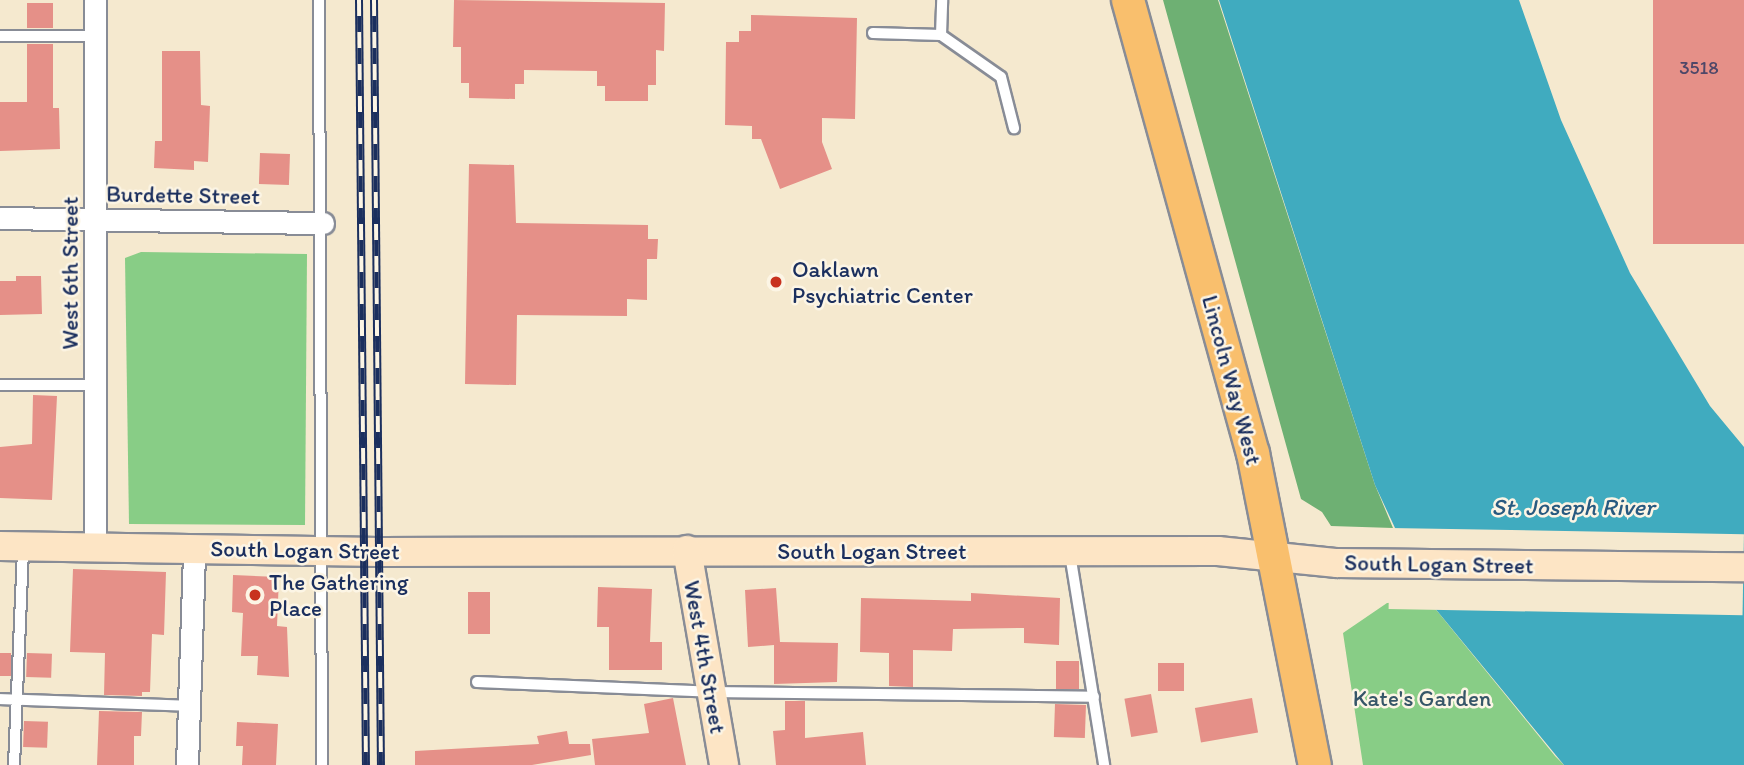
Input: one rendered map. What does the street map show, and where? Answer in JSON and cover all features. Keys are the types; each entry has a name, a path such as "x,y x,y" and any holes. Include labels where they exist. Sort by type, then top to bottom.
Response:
{"main road":[{"name":"Lincoln Way West","path":"1128,0 1253,453 1315,765"}],"street":[{"name":"West 6th Street","path":"95,0 95,547"},
{"name":"Burdette Street","path":"0,218 323,223"},
{"name":"South Logan Street","path":"12,546 322,551 1221,551 1276,559 1337,563 1744,567"},
{"path":"187,765 194,549"},
{"name":"West 4th Street","path":"687,550 724,765"}],"lane":[{"path":"319,0 323,223 322,765"},
{"path":"941,35 942,0"},
{"path":"873,33 941,35 1001,77 1014,128"},
{"path":"0,36 95,36"},
{"path":"0,385 95,385"},
{"path":"12,546 17,699 14,765"},
{"path":"1070,552 1104,765"},
{"path":"477,682 711,692 1094,697"},
{"path":"0,699 189,706"}],"green space":[{"path":"1163,0 1218,0 1375,485 1393,528 1331,526 1322,512 1301,499"},
{"path":"141,252 307,254 305,525 129,524 125,258"},
{"name":"Kate's Garden","path":"1429,601 1564,765 1363,765 1343,633 1387,603"}],"water":[{"name":"St. Joseph River","path":"1219,0 1519,0 1561,120 1630,273 1710,406 1744,447 1744,765 1564,765 1429,601 1375,485"}],"pier":[{"path":"1390,528 1744,534 1743,615 1389,609"}],"building":[{"path":"454,0 665,3 664,51 656,50 656,85 648,85 648,101 605,101 605,86 597,86 597,71 524,70 524,84 515,84 515,99 469,98 469,83 461,83 461,47 453,47"},
{"path":"1653,0 1744,0 1744,244 1653,244"},
{"path":"27,3 53,3 53,28 27,28"},
{"path":"751,15 857,18 855,119 822,118 822,142 832,169 780,189 761,139 752,139 752,126 725,125 726,42 739,42 739,31 751,31"},
{"path":"27,44 53,44 53,108 59,108 60,149 0,151 0,102 27,102"},
{"path":"162,51 200,51 201,105 210,106 208,162 194,161 194,170 154,168 155,141 162,141"},
{"path":"260,153 290,154 289,185 259,184"},
{"path":"469,164 514,165 516,223 648,225 648,239 658,239 657,259 647,259 647,300 627,299 627,316 517,315 516,385 465,384"},
{"path":"16,276 41,276 42,314 0,315 0,281 16,281"},
{"path":"33,395 57,396 52,500 0,498 0,447 32,444"},
{"path":"73,569 166,572 164,635 152,634 150,692 142,692 142,696 104,695 105,653 70,652"},
{"path":"233,575 279,577 277,626 287,627 289,677 257,675 258,656 241,656 243,613 232,612"},
{"path":"598,587 652,589 650,642 662,642 662,670 609,670 609,627 597,627"},
{"path":"776,588 780,642 838,643 837,682 774,684 774,645 748,647 745,590"},
{"path":"468,592 490,592 490,634 468,634"},
{"path":"971,593 1060,598 1059,645 1024,643 1024,628 953,629 952,651 913,650 913,687 889,686 889,653 860,652 861,598 971,601"},
{"path":"0,653 11,653 11,676 0,676"},
{"path":"27,653 52,654 51,678 26,677"},
{"path":"1056,661 1079,661 1079,689 1056,689"},
{"path":"1158,663 1184,663 1184,691 1158,691"},
{"path":"1151,694 1158,732 1131,737 1124,699"},
{"path":"673,698 686,765 595,765 592,739 649,733 644,704"},
{"path":"1252,698 1258,732 1201,743 1195,708"},
{"path":"785,701 805,701 805,738 863,732 866,765 776,765 773,731 785,730"},
{"path":"1055,704 1086,705 1085,738 1054,737"},
{"path":"99,711 142,712 141,736 134,736 134,765 97,765"},
{"path":"24,721 48,722 47,748 23,747"},
{"path":"237,722 278,724 276,765 242,765 243,746 236,746"},
{"path":"567,731 569,744 590,744 591,755 532,765 415,765 415,751 539,744 537,736"}],"railway":[{"path":"359,0 366,765"},
{"path":"374,0 381,765"}],"place":[{"name":"Oaklawn Psychiatric Center","path":"776,282"},
{"name":"The Gathering Place","path":"255,595"}]}
